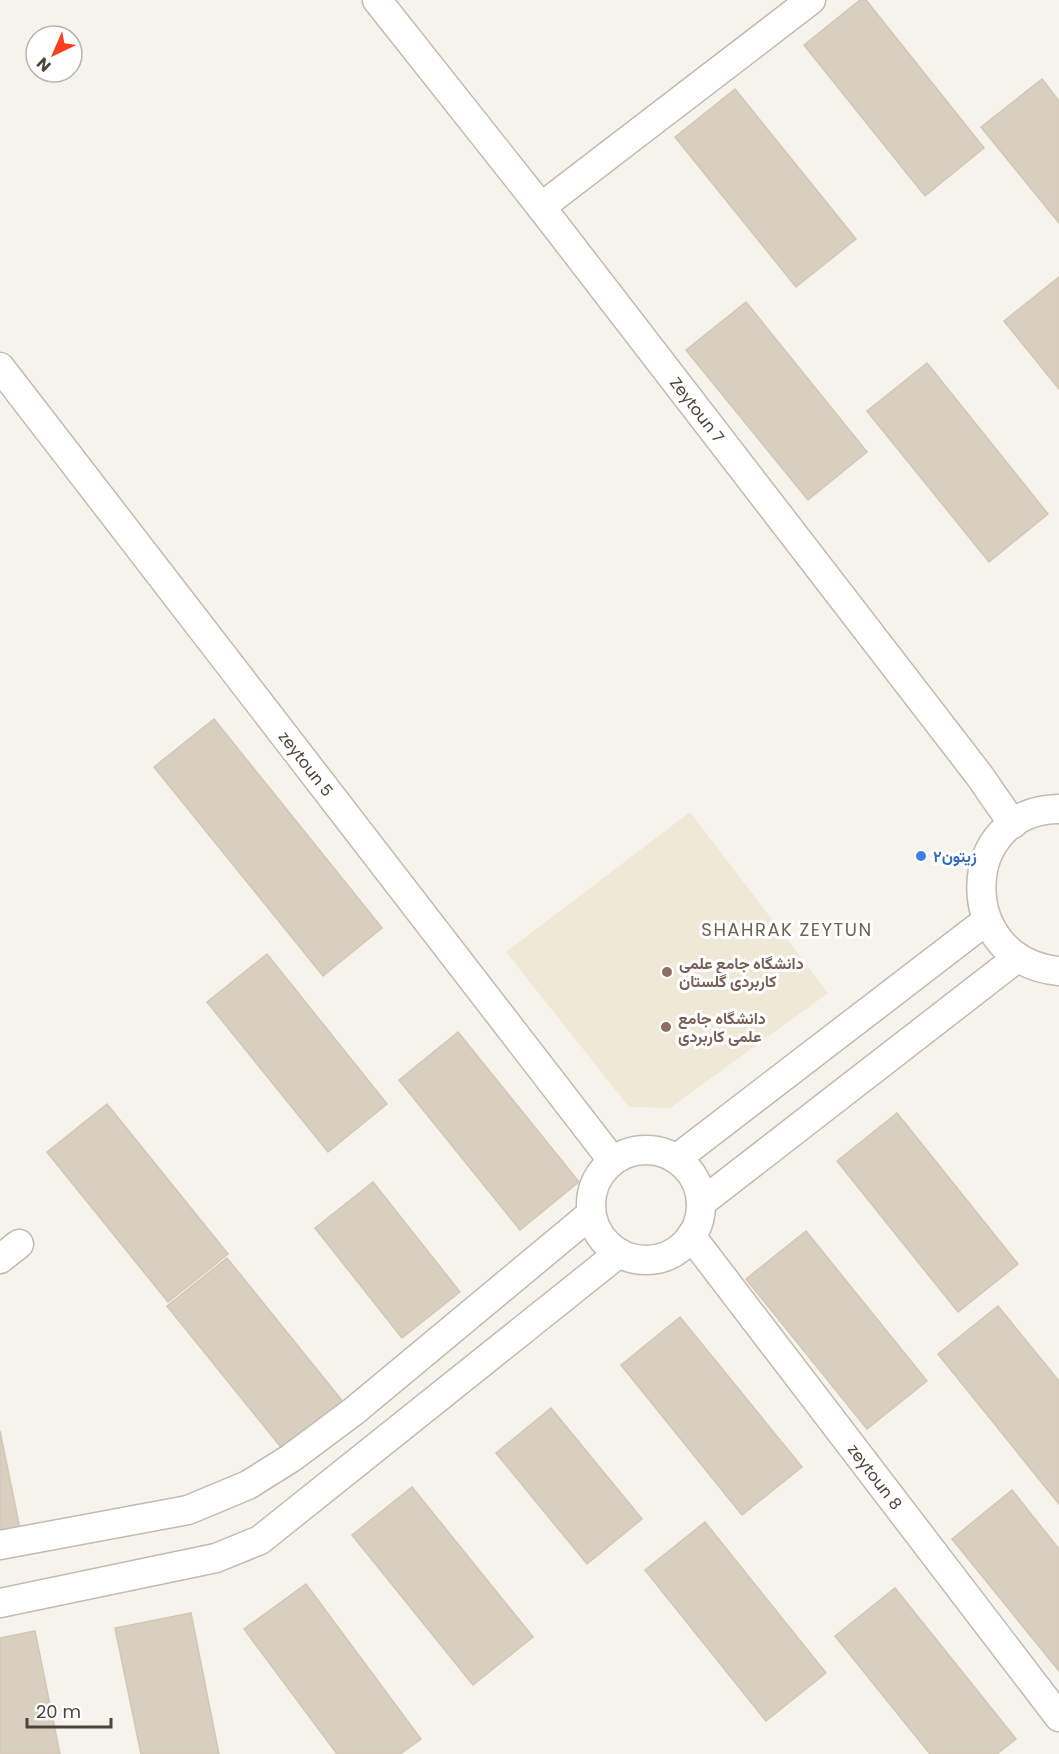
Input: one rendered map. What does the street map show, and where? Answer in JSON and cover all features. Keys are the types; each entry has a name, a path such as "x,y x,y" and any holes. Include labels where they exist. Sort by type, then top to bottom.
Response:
{"street":[{"name":"Zeytoun 7","path":"377,0 541,207 979,775 1012,824"},
{"path":"541,207 811,0"},
{"name":"zeytoun 5","path":"0,368 612,1161"},
{"path":"1059,809 1030,814 1012,824 992,847 981,876 982,907 986,921 999,942 1017,958 1044,970 1059,971"},
{"path":"676,1159 986,921"},
{"path":"701,1203 1017,958"},
{"path":"651,1150 676,1159 689,1171 698,1186 701,1203 699,1221 691,1236 682,1246 658,1258 632,1258 619,1253 606,1243 591,1214 595,1184 612,1161 624,1154 651,1150"},
{"path":"0,1545 188,1510 248,1485 291,1458 354,1411 591,1214"},
{"name":"zeytoun 8","path":"691,1236 1059,1717"},
{"path":"0,1603 216,1558 260,1540 619,1253"}],"shaded area":[{"name":"دانشگاه جامع علمی کاربردی گلستان","path":"690,812 828,993 670,1108 629,1107 506,952"}],"building":[{"path":"860,0 866,0 984,148 925,196 804,45"},
{"path":"1042,79 1059,101 1059,223 981,127"},
{"path":"735,89 856,239 796,287 675,137"},
{"path":"1059,277 1059,389 1004,321"},
{"path":"746,302 867,452 808,500 686,350"},
{"path":"927,363 1048,514 989,562 867,411"},
{"path":"214,719 382,928 323,976 154,767"},
{"path":"267,954 387,1104 328,1152 207,1002"},
{"path":"458,1032 579,1182 520,1230 399,1080"},
{"path":"107,1104 228,1254 168,1302 47,1152"},
{"path":"897,1113 1018,1264 958,1312 837,1161"},
{"path":"373,1182 460,1292 402,1338 315,1228"},
{"path":"806,1231 927,1381 867,1429 746,1279"},
{"path":"227,1258 348,1408 288,1456 167,1306"},
{"path":"998,1306 1059,1381 1059,1504 938,1354"},
{"path":"680,1317 802,1467 742,1515 621,1365"},
{"path":"551,1408 642,1519 587,1564 496,1453"},
{"path":"0,1431 21,1534 0,1538"},
{"path":"412,1487 533,1637 473,1685 352,1535"},
{"path":"1012,1490 1059,1549 1059,1671 952,1539"},
{"path":"705,1522 826,1673 766,1721 645,1570"},
{"path":"306,1584 421,1739 400,1754 337,1754 244,1629"},
{"path":"895,1588 1016,1739 997,1754 930,1754 835,1636"},
{"path":"191,1613 219,1754 141,1754 115,1628"},
{"path":"35,1631 60,1754 0,1754 0,1638"}],"place":[{"name":"زیتون۲","path":"921,856"},
{"name":"دانشگاه جامع علمی کاربردی گلستان","path":"667,972"},
{"name":"دانشگاه جامع علمی کاربردی","path":"666,1027"}],"district":[{"name":"SHAHRAK ZEYTUN","path":"787,930"}]}
